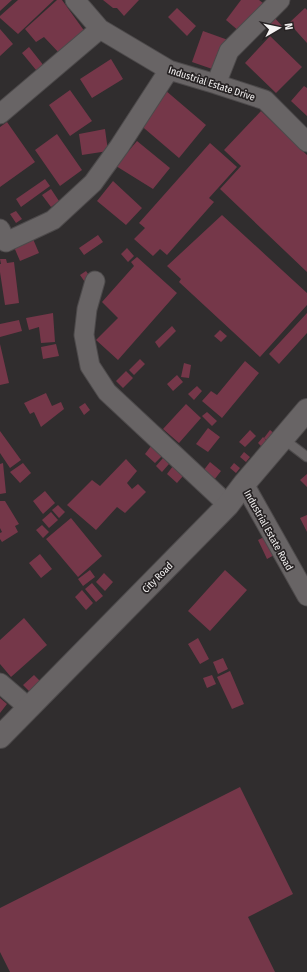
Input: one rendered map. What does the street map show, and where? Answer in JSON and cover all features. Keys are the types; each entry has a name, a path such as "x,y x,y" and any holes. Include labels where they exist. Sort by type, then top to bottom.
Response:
{"main road":[{"name":"City Road","path":"0,738 228,505 282,438 307,410"}],"street":[{"path":"216,84 229,51 280,0"},
{"name":"Industrial Estate Drive","path":"82,3 100,29 169,70 265,100 307,142"},
{"path":"0,114 100,29"},
{"path":"0,229 6,242 53,220 94,183 169,70"},
{"path":"95,282 87,309 84,335 90,366 107,392 228,505"},
{"name":"Industrial Estate Road","path":"244,484 307,596"},
{"path":"0,683 29,708"}],"lane":[{"path":"282,438 307,457"}],"building":[{"path":"0,0 12,0 0,11"},
{"path":"18,0 54,0 18,34 0,18 0,16"},
{"path":"57,0 62,0 88,36 61,55 44,37 36,42 25,29"},
{"path":"103,0 139,0 124,16 117,8 113,8"},
{"path":"241,0 259,0 263,3 240,32 226,20"},
{"path":"177,8 196,26 187,36 168,17"},
{"path":"305,8 307,10 307,43 289,23"},
{"path":"273,16 282,26 275,32 266,22"},
{"path":"0,29 13,44 0,56"},
{"path":"203,31 228,40 218,71 192,62"},
{"path":"270,36 302,67 276,93 245,63"},
{"path":"29,47 48,71 41,76 22,53"},
{"path":"111,59 123,79 92,98 80,79"},
{"path":"304,86 307,88 307,116 291,101"},
{"path":"70,90 92,121 70,136 49,105"},
{"path":"165,90 206,125 179,158 138,123"},
{"path":"261,111 307,155 307,272 220,189 241,166 224,150"},
{"path":"7,122 35,162 0,187 0,127"},
{"path":"105,129 108,151 82,155 79,134"},
{"path":"57,134 82,170 60,186 35,150"},
{"path":"137,141 170,168 153,189 116,166"},
{"path":"210,143 237,167 209,198 214,202 167,255 160,249 153,256 134,239 145,228 139,223"},
{"path":"45,179 50,186 21,207 16,199"},
{"path":"113,181 142,208 126,225 97,201"},
{"path":"51,189 59,201 51,207 42,195"},
{"path":"16,211 22,219 16,223 10,214"},
{"path":"222,215 307,293 307,305 260,357 179,282 181,279 167,266"},
{"path":"30,232 39,253 20,261 11,240"},
{"path":"98,235 103,242 84,255 79,248"},
{"path":"127,248 134,256 128,262 121,254"},
{"path":"137,257 177,293 118,360 96,340 118,318 102,302 134,266 131,262"},
{"path":"0,259 6,259 7,263 14,262 19,303 5,305 0,272"},
{"path":"86,271 93,281 87,285 80,275"},
{"path":"53,313 55,342 41,343 39,327 29,330 26,318"},
{"path":"307,313 307,333 279,364 269,354"},
{"path":"19,320 22,331 0,337 0,324"},
{"path":"172,326 176,331 159,348 155,342"},
{"path":"220,330 227,336 221,342 214,336"},
{"path":"0,344 9,383 0,385"},
{"path":"56,344 59,356 43,359 41,347"},
{"path":"140,359 145,364 134,375 129,370"},
{"path":"245,361 259,373 222,418 202,401 211,391 217,395"},
{"path":"184,363 191,365 189,378 181,377"},
{"path":"126,371 133,378 123,388 116,381"},
{"path":"177,375 183,382 173,391 167,384"},
{"path":"197,386 202,391 194,400 188,394"},
{"path":"46,393 52,406 61,402 64,409 41,427 34,412 30,414 24,403"},
{"path":"85,403 90,410 84,415 79,407"},
{"path":"186,404 201,418 179,443 163,429"},
{"path":"207,412 217,421 212,426 202,416"},
{"path":"208,428 220,437 208,452 196,444"},
{"path":"250,430 256,436 245,447 239,442"},
{"path":"270,430 275,434 268,441 264,438"},
{"path":"0,431 21,460 10,468 0,453"},
{"path":"263,437 268,442 263,448 258,443"},
{"path":"151,446 162,456 155,463 145,454"},
{"path":"244,452 250,457 246,462 240,457"},
{"path":"163,458 169,464 162,472 156,466"},
{"path":"126,459 137,471 127,483 132,489 138,484 146,492 125,513 117,507 96,530 67,505 92,480 100,486"},
{"path":"210,462 221,471 214,480 203,471"},
{"path":"3,463 6,493 0,494 0,464"},
{"path":"23,463 31,473 20,483 10,472"},
{"path":"234,463 240,468 236,473 230,468"},
{"path":"173,466 183,476 177,483 167,474"},
{"path":"307,474 307,487 300,480"},
{"path":"45,491 55,503 43,514 33,501"},
{"path":"0,501 5,501 19,524 15,526 18,532 2,542 0,539 0,533 2,532 0,528"},
{"path":"58,505 65,512 59,518 52,510"},
{"path":"51,512 58,520 49,528 42,520"},
{"path":"307,515 307,532 300,518"},
{"path":"71,518 102,556 78,577 46,539"},
{"path":"42,525 49,532 43,538 36,530"},
{"path":"268,535 278,553 267,559 258,540"},
{"path":"40,554 52,569 41,578 29,563"},
{"path":"90,570 95,577 83,586 78,579"},
{"path":"225,570 247,590 210,631 188,611"},
{"path":"104,573 113,582 105,591 96,582"},
{"path":"92,583 103,596 96,602 85,589"},
{"path":"82,590 93,603 86,610 75,597"},
{"path":"24,618 47,645 11,677 0,664 0,640"},
{"path":"198,638 209,659 200,664 188,644"},
{"path":"223,658 228,669 218,674 213,662"},
{"path":"230,671 244,704 232,709 217,677"},
{"path":"34,675 41,682 30,692 23,685"},
{"path":"212,675 216,684 207,688 203,678"},
{"path":"0,698 7,704 0,713"},
{"path":"240,787 293,894 248,917 275,972 10,972 0,952 0,908"}]}
